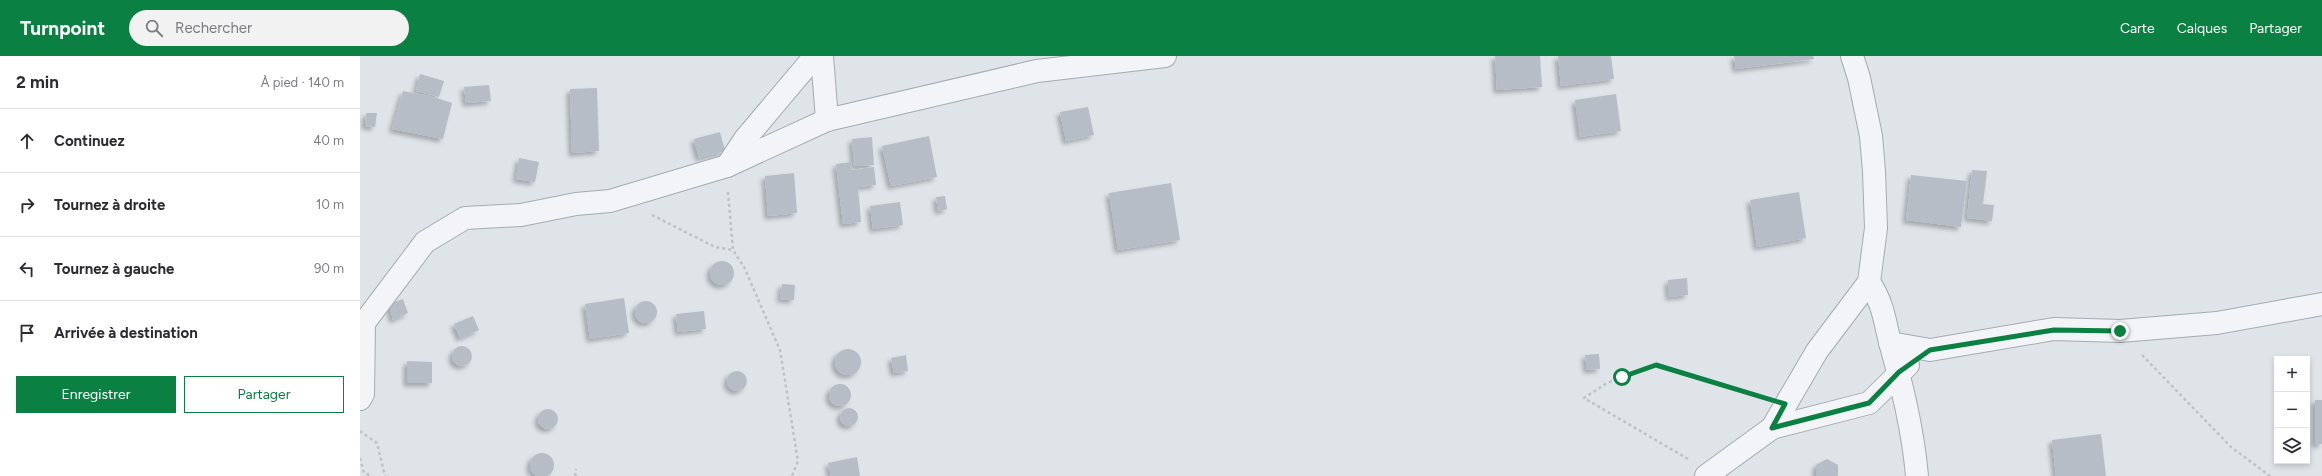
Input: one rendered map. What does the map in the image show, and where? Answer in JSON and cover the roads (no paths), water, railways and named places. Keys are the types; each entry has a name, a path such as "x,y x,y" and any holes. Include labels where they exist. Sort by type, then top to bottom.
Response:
{"street":[{"path":"727,166 745,139 815,56"},
{"path":"822,56 826,120"},
{"path":"360,399 363,394 362,314 425,242 465,218 522,215 576,204 610,201 727,166 826,120 1037,71 1165,56"},
{"path":"1772,428 1817,351 1869,282 1876,228 1874,171 1871,136 1859,78 1852,56"},
{"path":"1869,282 1880,298 1890,343 1899,372 1914,442 1918,476"},
{"path":"1890,343 1930,350 2054,330 2120,331 2217,323 2322,304"},
{"path":"1706,476 1772,428 1869,403 1899,372 1930,350"}]}
